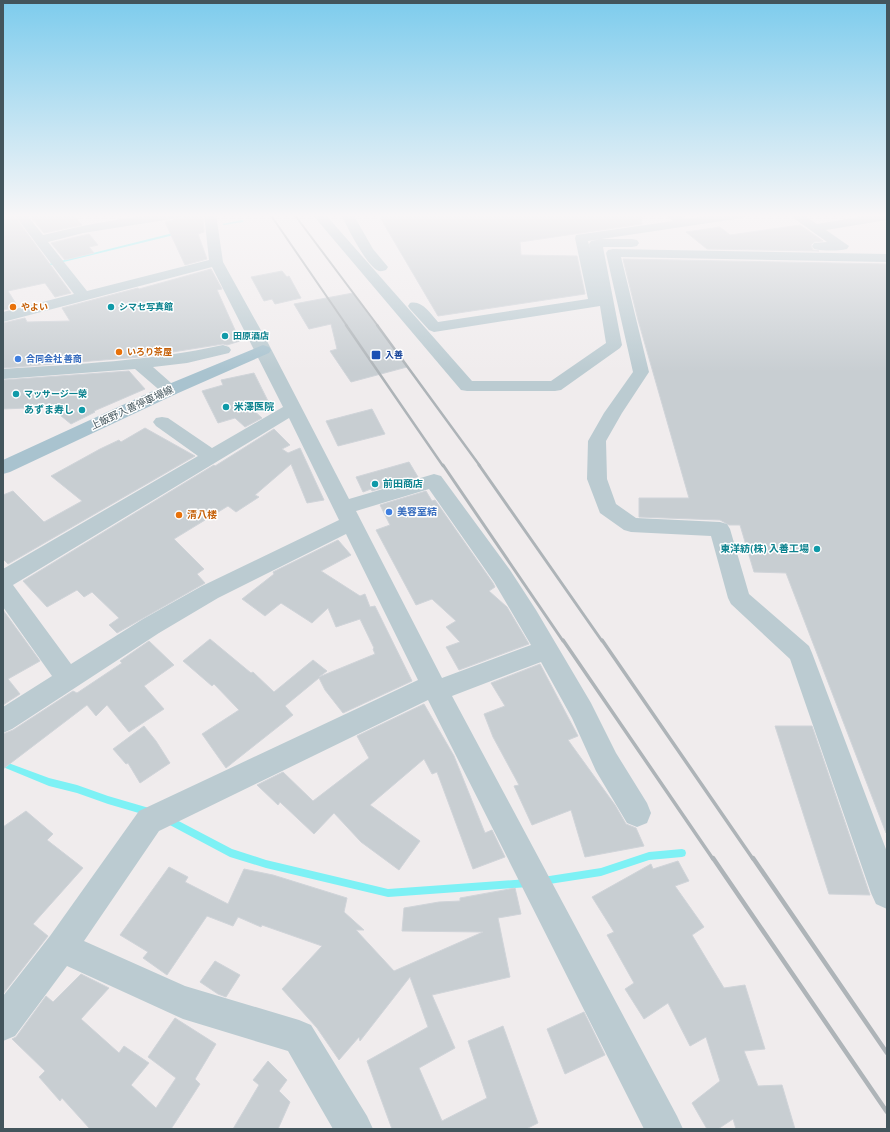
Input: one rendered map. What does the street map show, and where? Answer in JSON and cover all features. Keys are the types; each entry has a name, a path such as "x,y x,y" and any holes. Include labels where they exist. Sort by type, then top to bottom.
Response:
{"main road":[{"name":"上飯野入善停車場線","path":"3,468 170,390 263,350"}],"street":[{"path":"61,267 84,296"},
{"path":"3,317 197,267"},
{"path":"219,267 263,350 346,516 664,1129"},
{"path":"364,267 467,386 555,386 614,345 600,267"},
{"path":"381,267 434,327 596,302 588,267"},
{"path":"616,267 641,372 613,413 597,441 596,479 607,508 631,525 720,529 739,598 800,653 887,893"},
{"path":"3,374 139,364 188,358 223,350"},
{"path":"139,364 170,390"},
{"path":"3,580 292,409"},
{"path":"162,422 211,457"},
{"path":"3,721 151,626 346,516 434,481 502,576 547,649 582,711 606,762 637,813"},
{"path":"3,589 68,679"},
{"path":"3,1024 61,947 149,822 435,688 547,649"},
{"path":"61,947 183,1002 299,1037 354,1129"}],"building":[{"path":"3,267 52,267 71,293 55,297 45,283 8,291 18,307 3,310"},
{"path":"409,267 579,267 585,294 438,316"},
{"name":"東洋紡(株) 入善工場","path":"625,267 887,267 887,833 786,573 754,572 740,525 729,525 720,520 639,517 639,498 689,498 638,320"},
{"path":"211,269 222,289 217,290 240,341 227,345 223,344 141,357 3,368 3,323 25,318 27,322 70,321 62,308"},
{"path":"282,271 287,277 289,276 301,298 275,304 272,299 264,301 251,277"},
{"path":"353,293 407,367 351,382 330,351 337,349 331,324 309,329 294,304"},
{"path":"129,371 145,389 94,411 95,412 71,424 50,407 3,409 3,380"},
{"path":"254,373 269,403 250,407 262,418 245,427 235,418 218,423 202,391 223,385 221,380"},
{"path":"372,409 385,434 338,446 326,421"},
{"path":"145,428 195,456 8,564 3,559 3,495 13,491 44,522 82,501 51,476 100,449 119,440 121,442"},
{"path":"274,429 290,445 282,449 288,453 300,448 324,500 307,503 291,464 255,495 259,497 236,512 228,506 174,539 204,569 197,574 205,583 117,633 109,625 119,618 92,592 84,597 77,590 47,607 23,581 214,465 215,466"},
{"name":"前田商店","path":"409,462 418,477 372,491 371,489 363,492 356,477"},
{"path":"426,491 432,501 435,500 493,583 495,587 489,591 507,607 529,644 459,670 446,647 460,642 446,627 456,621 432,599 416,605 376,530 390,525 380,505"},
{"path":"338,540 351,555 321,571 360,596 365,594 370,607 375,606 412,681 343,713 325,690 319,678 285,706 293,715 226,768 202,734 239,710 214,684 212,686 183,661 210,639 251,673 253,672 274,692 313,660 327,671 319,677 375,654 374,648 360,619 336,627 328,608 312,623 281,603 265,616 242,599 274,574 273,572"},
{"path":"3,610 40,661 8,679 20,694 3,705"},
{"path":"149,641 174,665 144,686 164,709 129,732 107,705 96,716 87,705 3,769 3,734 13,730 73,691 77,693 122,663 120,661"},
{"path":"540,664 578,736 568,740 615,805 626,824 636,828 644,846 585,857 571,810 532,825 514,786 519,785 493,737 484,714 505,706 491,683"},
{"path":"424,704 454,756 485,833 492,830 505,857 473,869 437,772 432,774 424,759 370,805 420,841 399,870 361,842 334,813 314,834 280,802 278,805 257,785 283,772 313,801 369,758 357,736"},
{"path":"144,726 170,763 140,783 128,763 126,764 113,749"},
{"path":"775,726 812,726 870,895 829,894"},
{"path":"26,811 53,834 47,840 83,868 33,924 48,936 3,994 3,827"},
{"path":"678,861 689,881 675,886 704,927 692,935 724,988 745,985 765,1049 744,1051 758,1086 782,1085 795,1129 736,1129 733,1119 718,1129 707,1129 692,1103 720,1081 706,1037 690,1046 668,1003 644,1019 625,989 634,983 607,935 614,932 592,897 651,864 653,869"},
{"path":"169,867 188,877 185,882 228,904 244,869 273,875 347,898 344,912 364,930 356,930 394,971 483,932 402,931 404,908 439,902 460,901 460,898 515,888 521,914 498,918 510,977 432,995 455,1048 419,1068 442,1121 487,1098 468,1041 503,1026 538,1123 526,1129 392,1129 367,1061 428,1027 410,977 360,1041 359,1037 339,1060 317,1028 282,989 322,946 262,925 261,927 238,917 233,926 207,916 167,975 143,958 148,952 120,935"},
{"path":"215,961 240,975 226,997 218,994 200,982"},
{"path":"81,974 109,988 81,1019 119,1053 124,1046 149,1063 131,1085 156,1108 176,1078 148,1057 175,1018 216,1044 195,1079 200,1084 171,1129 90,1129 62,1098 60,1101 39,1077 45,1071 12,1039 16,1037 46,996 53,1002"},
{"path":"584,1012 605,1055 565,1074 547,1029"},
{"path":"268,1061 287,1080 279,1091 290,1102 278,1129 233,1129 259,1085 253,1080"}],"waterway":[{"path":"3,764 49,782 77,789 149,812"},
{"path":"169,820 230,853 266,864 388,893 528,883"},
{"path":"543,881 601,872 649,856 682,853"}],"railway":[{"path":"306,267 347,326"},
{"path":"334,267 378,326"},
{"path":"346,325 443,466"},
{"path":"377,325 480,466"},
{"path":"443,465 563,641"},
{"path":"479,465 602,641"},
{"path":"563,640 713,859"},
{"path":"602,640 753,859"},
{"path":"713,858 887,1112"},
{"path":"753,858 887,1053"}],"place":[{"name":"やよい","path":"13,307"},
{"name":"シマセ写真館","path":"111,307"},
{"name":"田原酒店","path":"225,336"},
{"name":"いろり茶屋","path":"119,352"},
{"name":"入善","path":"376,355"},
{"name":"合同会社 善商","path":"18,359"},
{"name":"マッサージ一榮","path":"16,394"},
{"name":"米澤医院","path":"226,407"},
{"name":"あずま寿し","path":"82,410"},
{"name":"前田商店","path":"375,484"},
{"name":"美容室結","path":"389,512"},
{"name":"清八楼","path":"179,515"},
{"name":"東洋紡(株) 入善工場","path":"817,549"}]}
